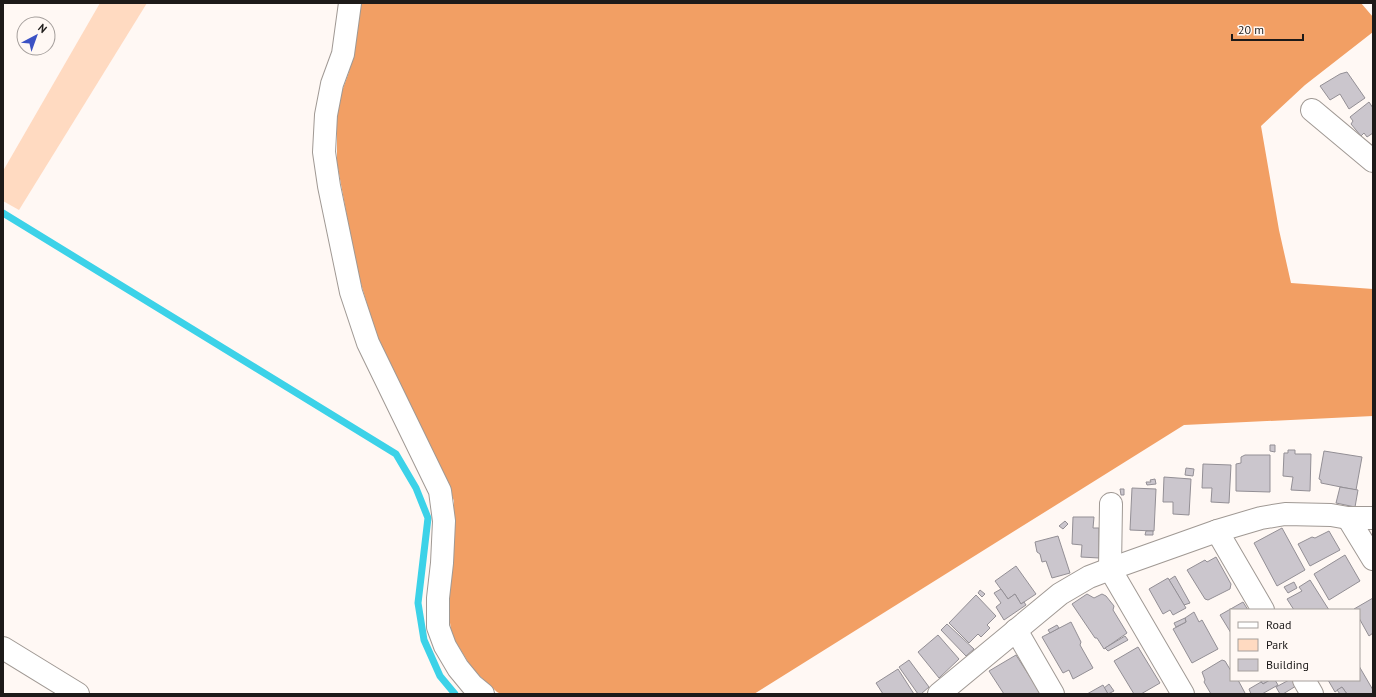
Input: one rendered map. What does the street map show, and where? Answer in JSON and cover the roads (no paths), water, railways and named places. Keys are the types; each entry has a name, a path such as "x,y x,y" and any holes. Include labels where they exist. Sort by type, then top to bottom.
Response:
{"street":[{"path":"350,3 343,54 332,84 326,116 324,152 329,186 351,292 368,343 440,492 444,521 442,563 438,598 438,627 445,646 458,668 472,686 483,694"},
{"path":"1312,110 1373,161"},
{"path":"1112,504 1110,569 1183,694"},
{"path":"939,694 1066,590 1089,577 1217,531 1261,518 1285,514 1373,518"},
{"path":"1348,518 1373,559"},
{"path":"1217,531 1262,609"},
{"path":"1016,630 1053,694"},
{"path":"3,648 78,694"},
{"path":"1305,681 1312,694"}],"waterway":[{"path":"3,213 396,454 416,488 428,518 418,603 424,640 440,676 455,694"}]}
